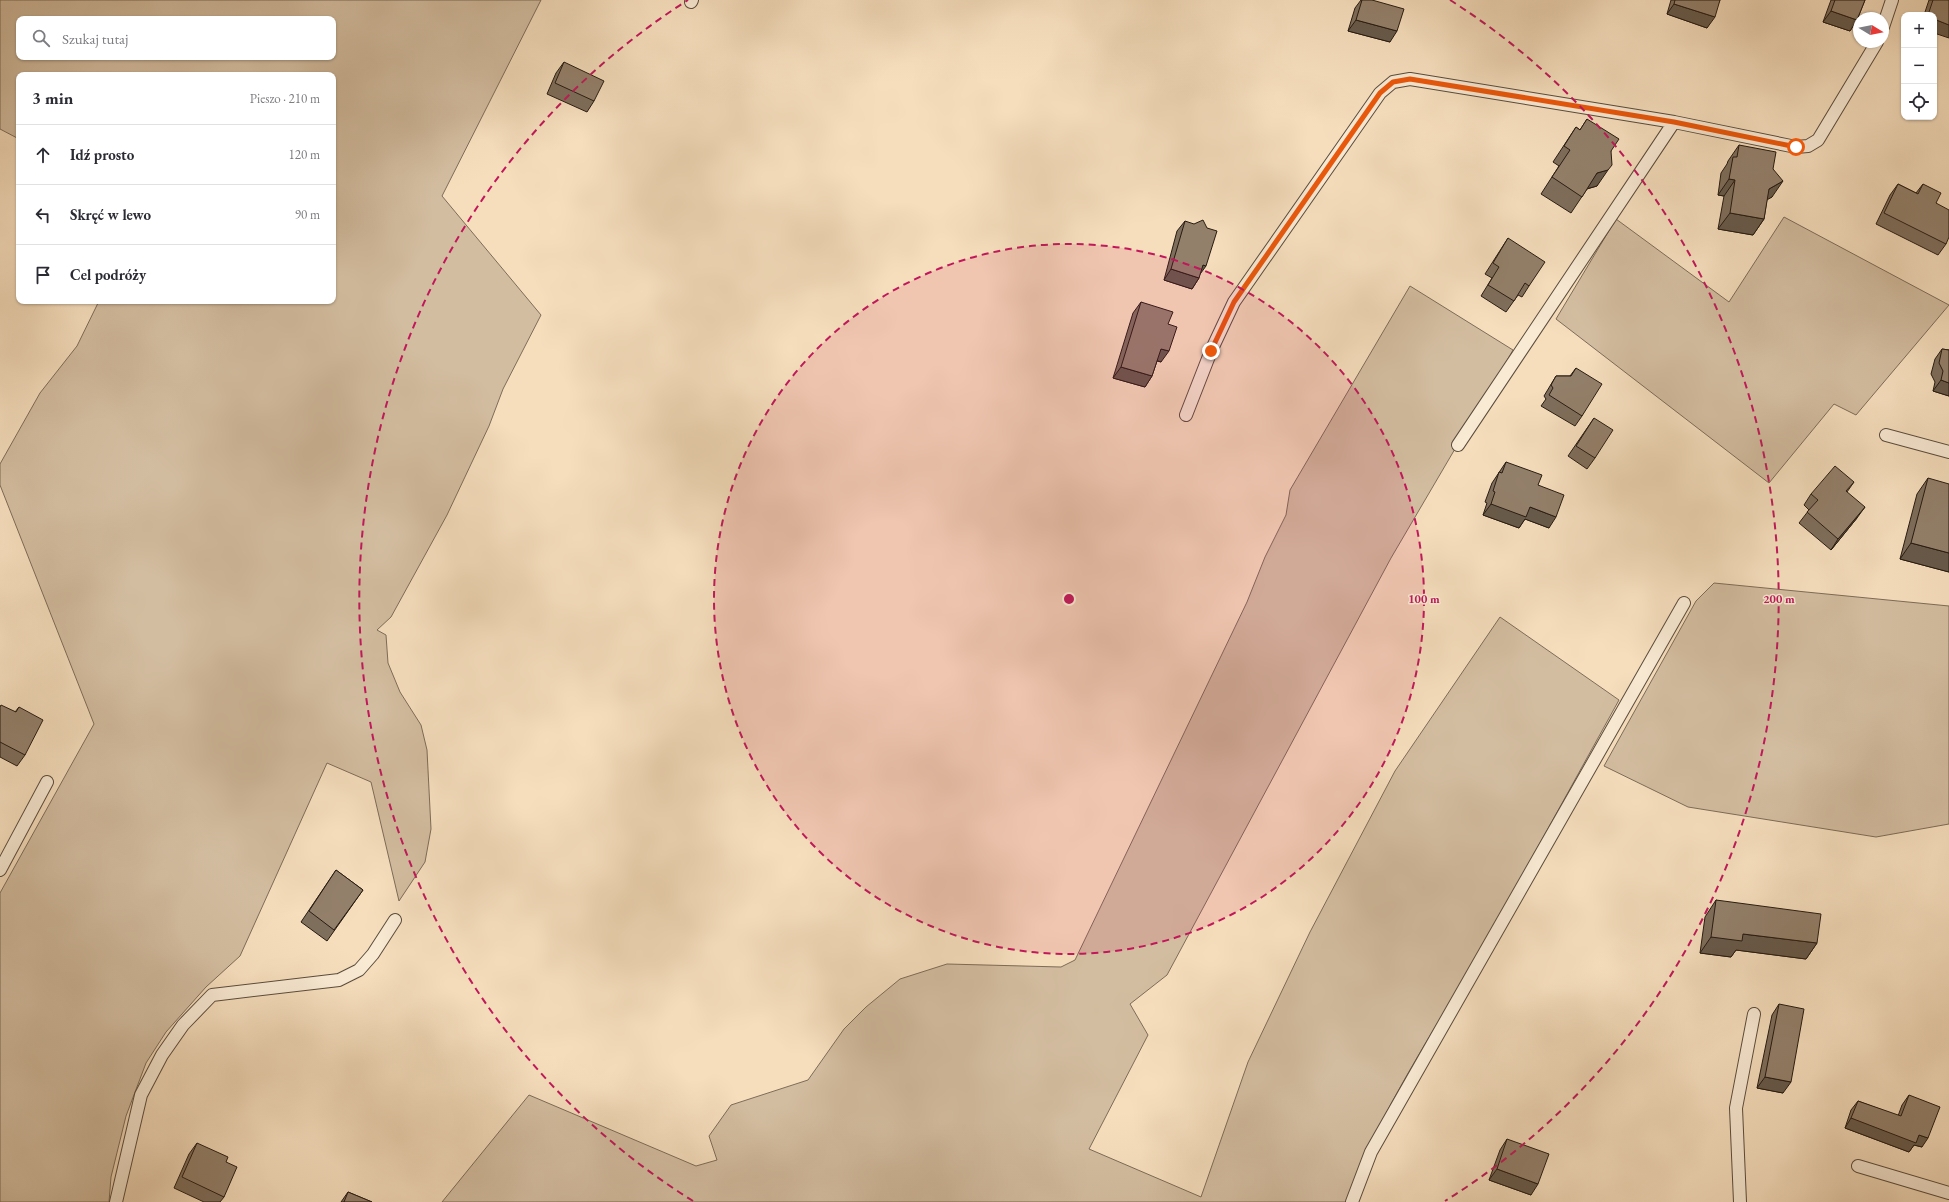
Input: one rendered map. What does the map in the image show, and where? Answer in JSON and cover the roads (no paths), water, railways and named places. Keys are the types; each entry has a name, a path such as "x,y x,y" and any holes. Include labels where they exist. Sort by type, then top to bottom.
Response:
{"lane":[{"path":"1888,12 1892,0"},
{"path":"1186,415 1211,351 1234,302 1380,93 1393,82 1410,79 1674,122 1796,147 1808,146 1818,140 1873,48"},
{"path":"1458,445 1674,122"},
{"path":"1886,435 1949,452"},
{"path":"1352,1202 1371,1152 1684,603"},
{"path":"0,870 47,782"},
{"path":"116,1202 141,1095 162,1055 184,1025 212,995 339,980 358,970 373,954 395,920"},
{"path":"1740,1202 1736,1108 1754,1014"},
{"path":"1858,1166 1949,1193"}]}
